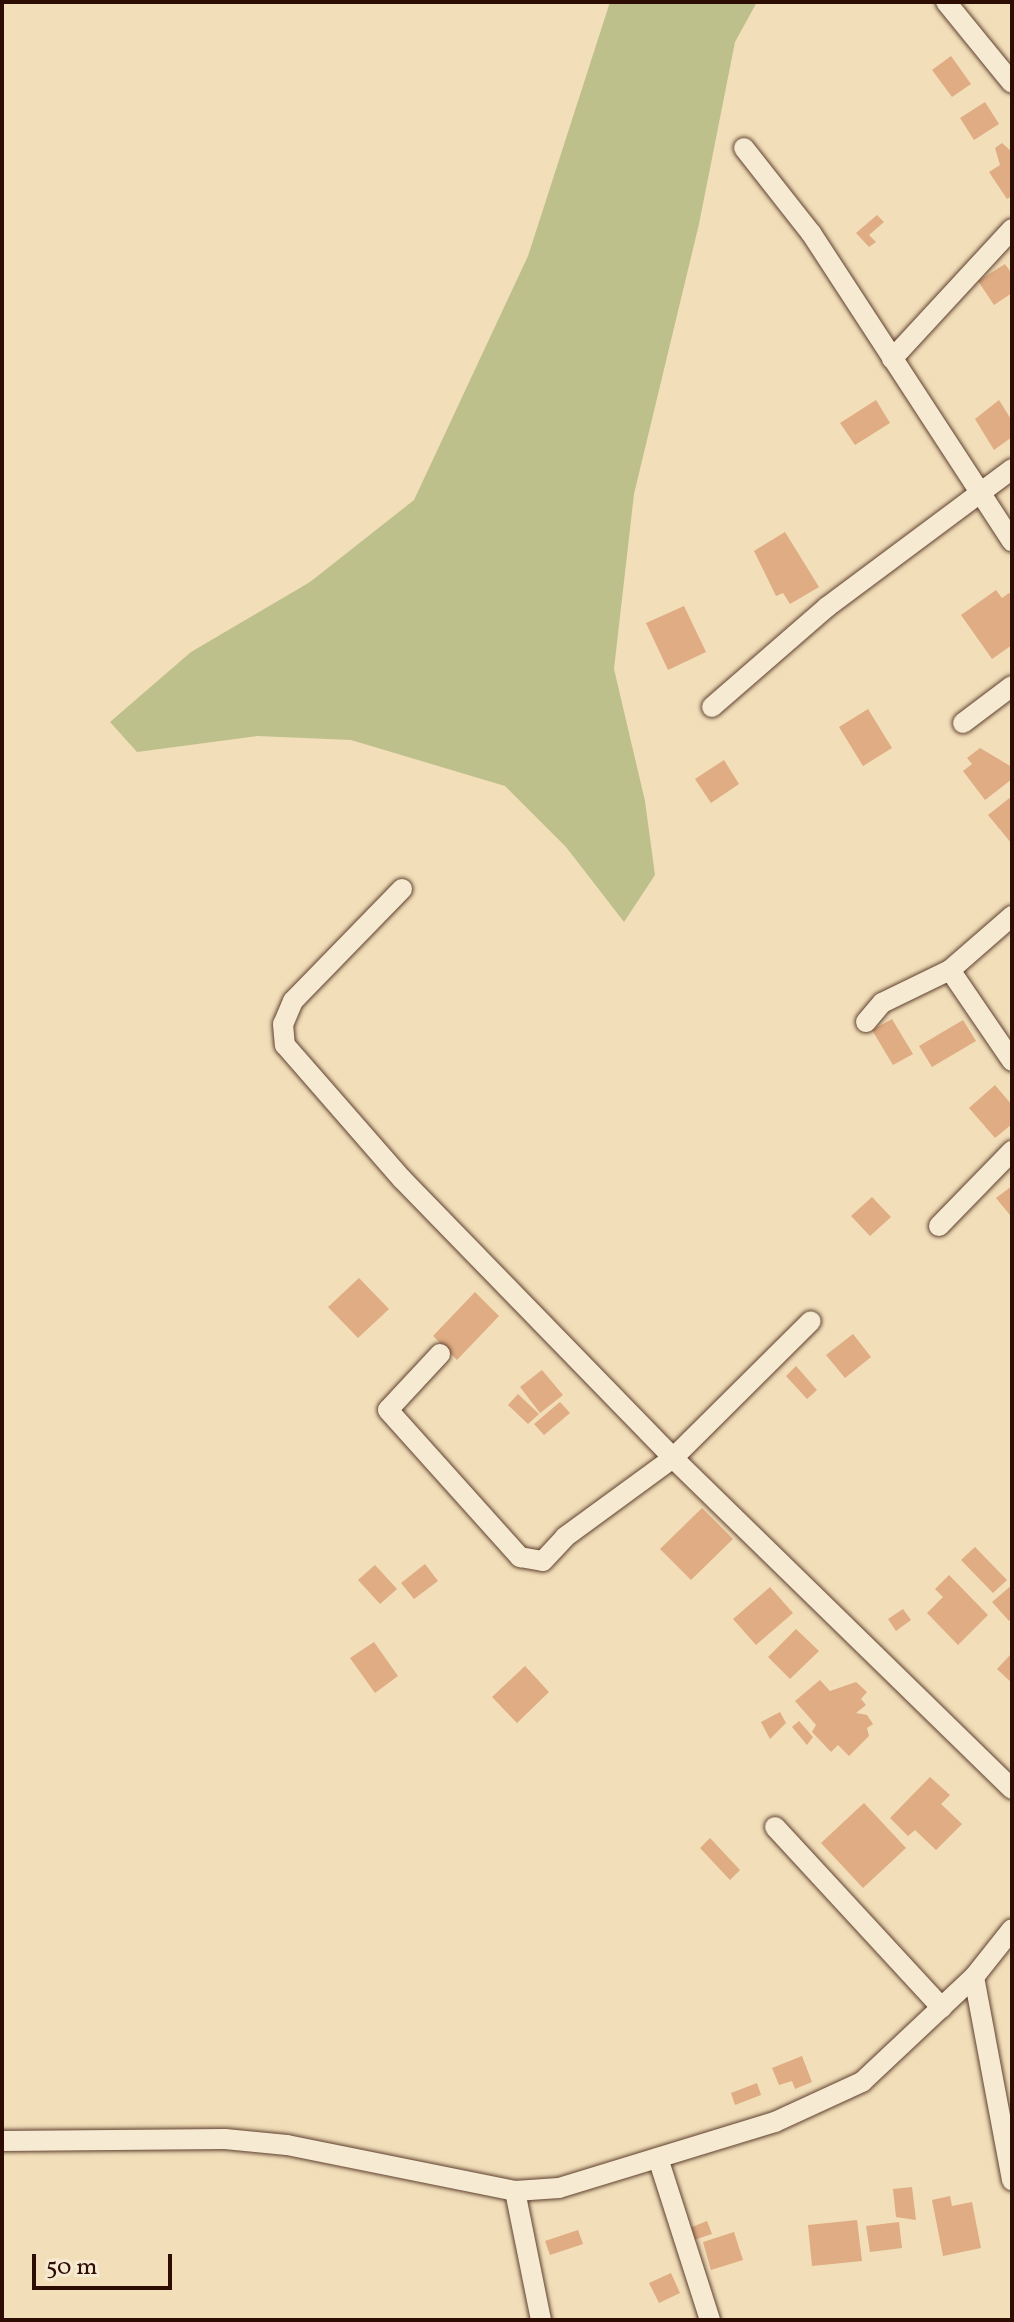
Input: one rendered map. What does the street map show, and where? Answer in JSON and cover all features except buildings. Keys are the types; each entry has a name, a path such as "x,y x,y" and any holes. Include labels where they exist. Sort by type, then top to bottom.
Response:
{"street":[{"path":"946,2 1012,83"},
{"path":"744,148 811,233 1012,541"},
{"path":"892,359 1012,229"},
{"path":"712,707 827,607 1012,469"},
{"path":"963,723 1012,686"},
{"path":"402,889 293,1001 283,1024 285,1045 402,1179 673,1458 1012,1789"},
{"path":"866,1022 882,1003 950,970 1012,916"},
{"path":"950,970 1012,1061"},
{"path":"939,1226 1012,1151"},
{"path":"440,1354 388,1410 520,1557 543,1561 565,1537 673,1458 811,1321"},
{"path":"775,1827 942,2008"},
{"path":"2,2141 225,2139 287,2145 515,2191 559,2188 775,2122 862,2082 974,1977 1012,1929"},
{"path":"974,1977 1012,2180"},
{"path":"658,2158 710,2320"},
{"path":"515,2191 541,2320"}],"green space":[{"path":"610,2 757,2 735,42 699,224 634,494 614,669 645,801 655,875 624,922 566,847 505,786 351,740 257,736 137,752 110,722 191,652 310,582 414,500 528,256"}]}
